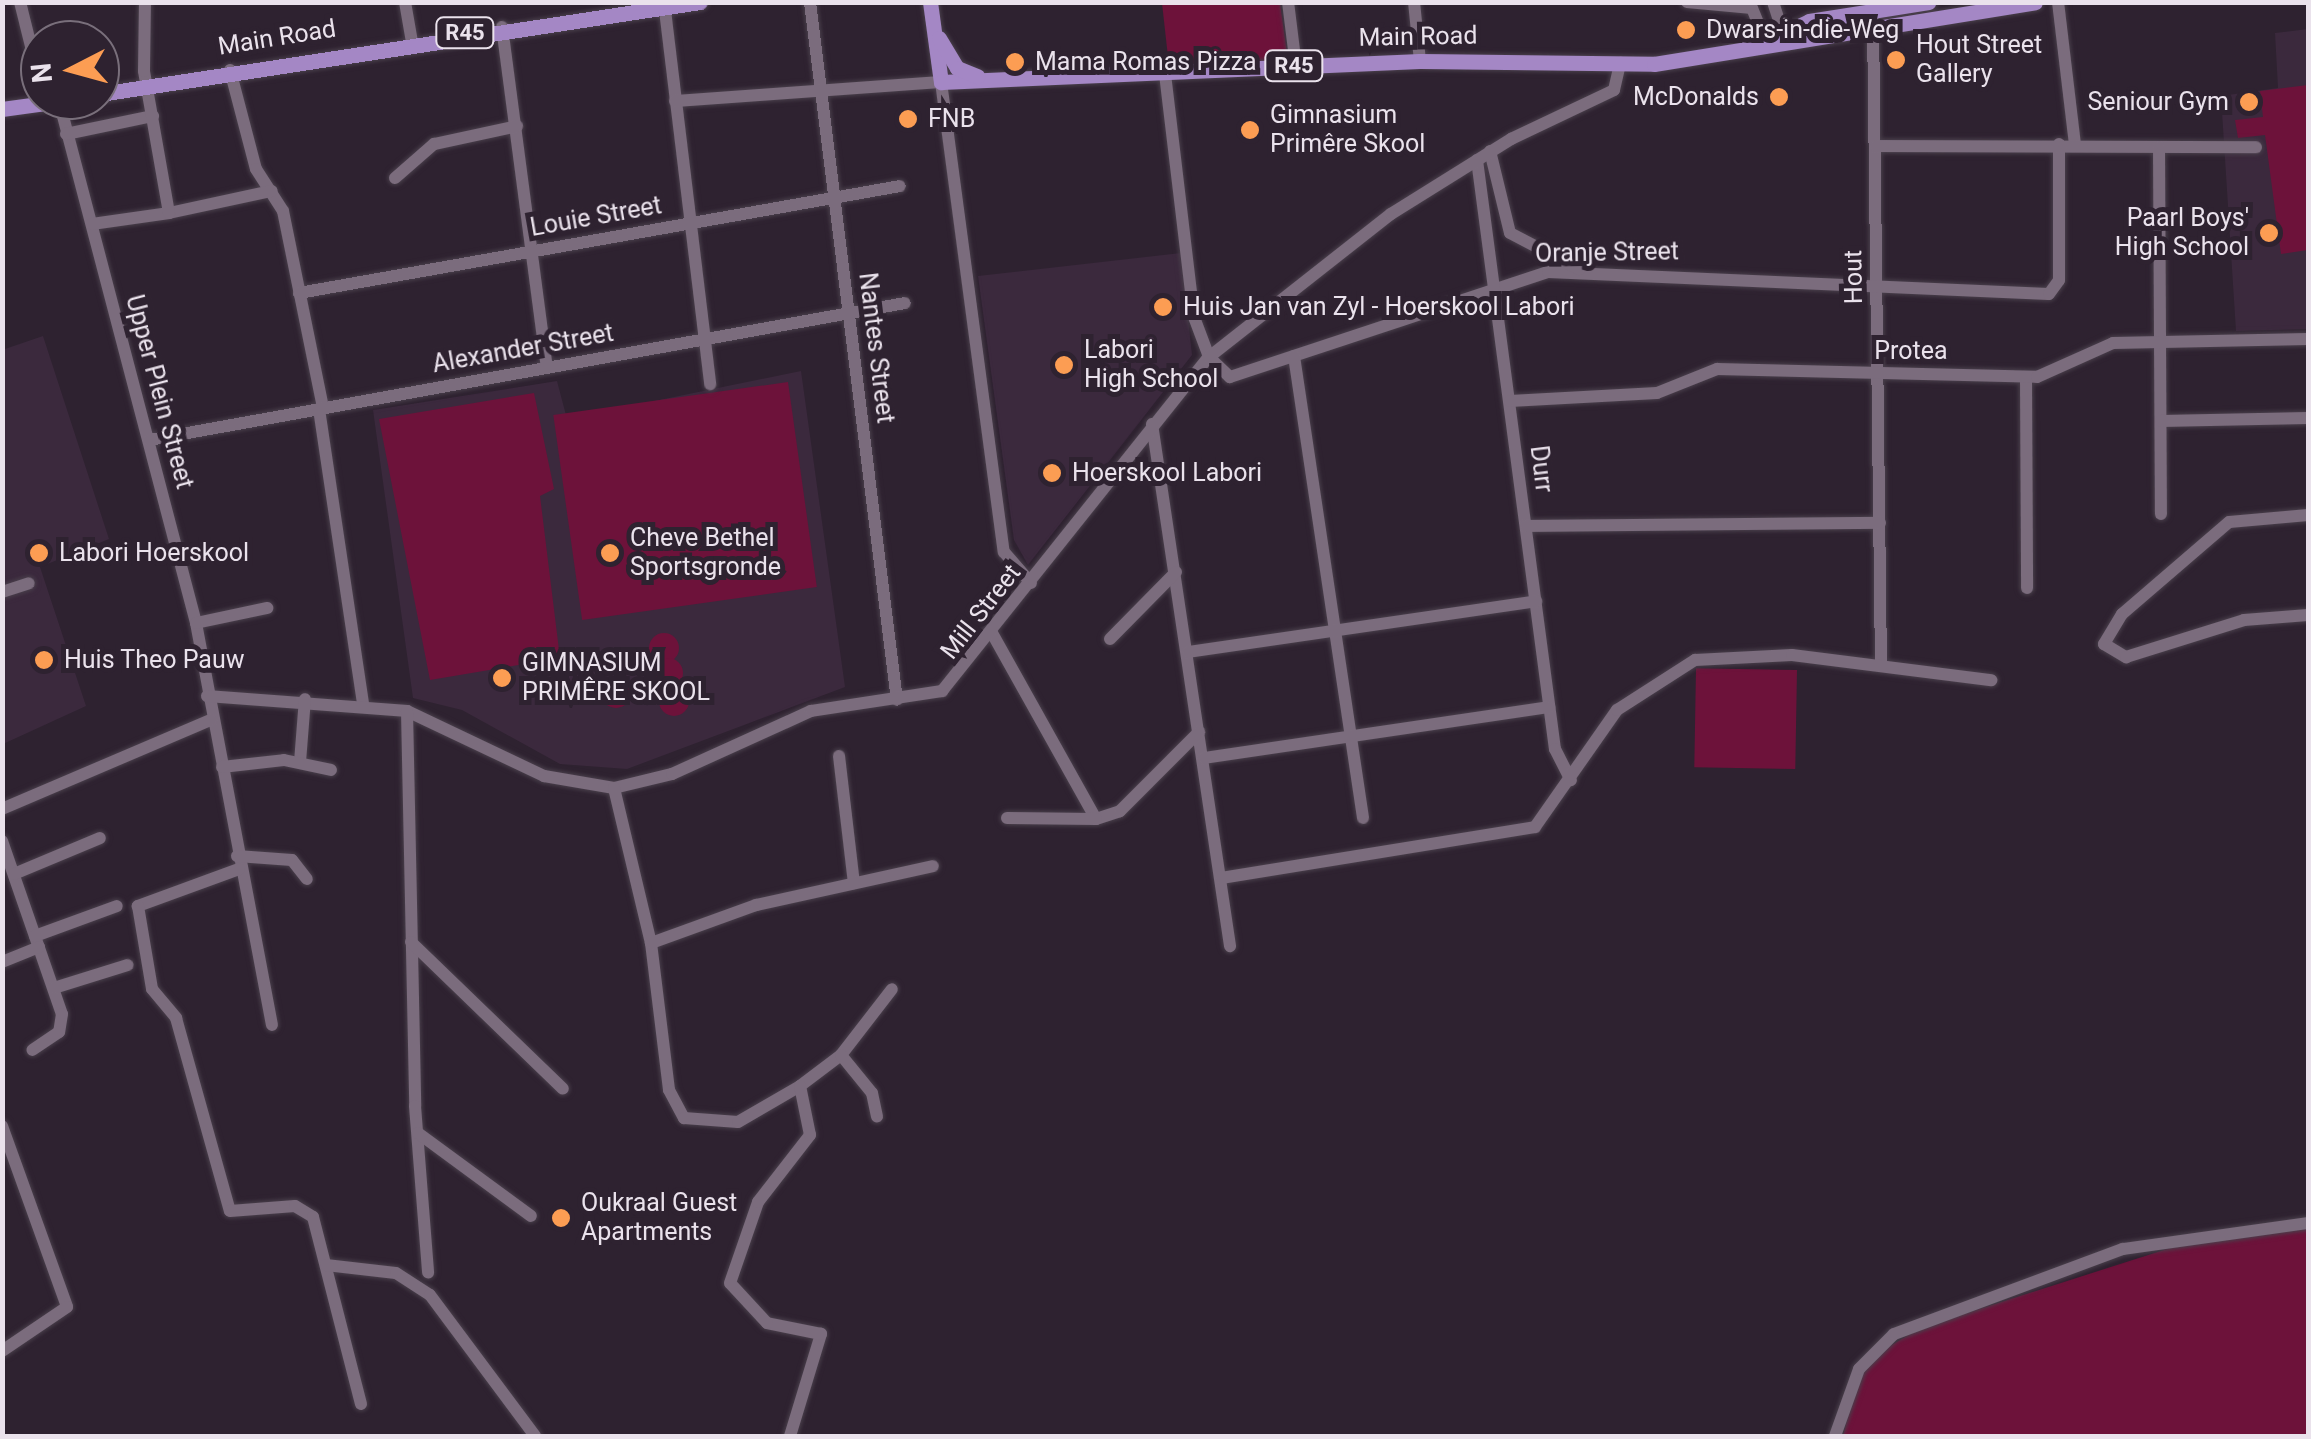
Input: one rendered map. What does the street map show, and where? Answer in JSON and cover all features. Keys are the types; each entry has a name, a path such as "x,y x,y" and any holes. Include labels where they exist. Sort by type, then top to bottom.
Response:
{"main road":[{"name":"Main Road","path":"120,91 502,27 700,2"},
{"path":"930,2 941,82"},
{"name":"Main Road","path":"1873,19 1929,2"},
{"name":"Main Road","path":"941,82 1420,61 1678,62 1776,37 1873,19 2035,2"},
{"path":"933,25 957,68 998,79"}],"street":[{"path":"145,2 146,86 169,213"},
{"path":"406,2 412,42"},
{"name":"Nantes Street","path":"810,2 897,700"},
{"path":"1288,2 1296,66"},
{"path":"1414,2 1420,61"},
{"path":"1687,2 1752,8 1776,37"},
{"path":"1773,2 1776,37"},
{"path":"2058,2 2074,145"},
{"path":"664,5 710,384"},
{"name":"Hout","path":"1873,19 1881,663"},
{"path":"502,27 547,367"},
{"name":"Mill Street","path":"208,696 305,699 407,711 544,776 614,788 672,774 811,711 897,700 946,688 1152,424 1209,358 1338,252 1477,160 1611,92 1620,64"},
{"path":"230,70 256,169 272,191 300,292 364,705"},
{"path":"1165,74 1194,317 1209,358"},
{"path":"675,101 941,82 1004,552 1031,583"},
{"path":"66,134 152,116"},
{"name":"Upper Plein Street","path":"61,120 196,624 211,720 272,1025"},
{"path":"395,178 434,144 517,126"},
{"name":"Oranje Street","path":"1209,358 1230,377 1494,284 1584,271 1970,288 2058,288 2059,144"},
{"path":"1876,146 2256,147"},
{"path":"2159,146 2161,514"},
{"path":"1490,152 1510,233 1584,271"},
{"name":"Durr","path":"1477,160 1549,707 1571,780"},
{"name":"Louie Street","path":"300,292 900,186"},
{"path":"92,224 169,213 272,191"},
{"name":"Alexander Street","path":"149,440 906,303"},
{"name":"Protea","path":"1510,401 1657,393 1717,369 2026,378 2101,346 2308,339"},
{"path":"1294,356 1363,818"},
{"path":"2026,378 2027,588"},
{"path":"2160,421 2308,418"},
{"path":"1152,424 1230,946"},
{"path":"2308,515 2248,516 2220,529 2108,627 2106,650 2126,656 2244,620 2308,616"},
{"path":"1526,526 1880,523"},
{"path":"1110,639 1176,572"},
{"path":"2,592 29,584"},
{"path":"1188,652 1536,601"},
{"path":"196,624 267,608"},
{"path":"992,633 1096,819"},
{"path":"1221,878 1525,831 1554,811 1617,710 1662,672 1695,660 1759,654 1881,663 1991,680"},
{"path":"300,762 305,699"},
{"path":"1204,758 1549,707"},
{"path":"407,711 418,1133 428,1272"},
{"path":"2,809 211,720"},
{"path":"1007,818 1096,819 1120,811 1199,732"},
{"path":"839,756 854,883"},
{"path":"222,767 300,762 331,770"},
{"path":"614,788 650,944 679,1113 730,1124 800,1086 841,1055 892,988"},
{"path":"14,874 100,838"},
{"path":"2,842 54,988 60,1032 32,1050"},
{"path":"308,879 292,860 238,862 140,904 138,928 152,989 176,1018 224,1200 241,1217 305,1208 326,1265 362,1404"},
{"path":"650,944 854,883 933,866"},
{"path":"2,962 37,941 117,906"},
{"path":"411,942 563,1089"},
{"path":"54,988 128,965"},
{"path":"841,1055 872,1093 877,1116"},
{"path":"790,1436 822,1337 767,1323 734,1294 744,1242 758,1202 810,1135 800,1086"},
{"path":"2,1126 68,1307 2,1350"},
{"path":"418,1133 531,1216"},
{"path":"1835,1436 1866,1358 1894,1334 2123,1249 2308,1223"},
{"path":"326,1265 396,1273 430,1295 535,1436"}],"shaded area":[{"path":"1162,3 1280,3 1288,60 1169,66"},
{"name":"Paarl Boys' High School","path":"2308,29 2308,329 2236,331 2221,96 2278,88 2275,33"},
{"path":"2308,85 2308,250 2281,254 2265,135 2238,138 2235,120 2263,117 2260,91"},
{"name":"Hoerskool Labori","path":"1181,253 1192,355 1028,565 1014,540 978,276"},
{"name":"Labori Hoerskool","path":"43,336 109,539 40,567 86,706 3,744 2,350"},
{"name":"Cheve Bethel Sportsgronde","path":"801,371 845,687 627,769 560,764 462,710 413,698 373,410 557,381 567,419"},
{"path":"788,382 817,587 582,620 553,415"},
{"path":"534,393 554,489 540,496 560,658 430,680 379,419"},
{"path":"664,633 678,642 679,648 670,662 664,663 650,654 649,648 658,634"},
{"path":"668,658 678,663 683,673 678,683 668,688 658,683 653,673 658,663"},
{"path":"1696,668 1797,670 1795,769 1694,767"},
{"path":"616,678 630,687 631,693 622,707 616,708 602,699 601,693 610,679"},
{"path":"674,686 688,695 689,701 680,715 674,716 660,707 659,701 668,687"},
{"path":"2308,1224 2308,1436 1843,1436 1862,1363 1920,1328 2189,1242"}],"place":[{"name":"Dwars-in-die-Weg","path":"1686,30"},
{"name":"Hout Street Gallery","path":"1896,60"},
{"name":"Mama Romas Pizza","path":"1015,62"},
{"name":"McDonalds","path":"1779,97"},
{"name":"Seniour Gym","path":"2249,102"},
{"name":"FNB","path":"908,119"},
{"name":"Gimnasium Primêre Skool","path":"1250,130"},
{"name":"Paarl Boys' High School","path":"2269,233"},
{"name":"Huis Jan van Zyl - Hoerskool Labori","path":"1163,307"},
{"name":"Labori High School","path":"1064,365"},
{"name":"Hoerskool Labori","path":"1052,473"},
{"name":"Labori Hoerskool","path":"39,553"},
{"name":"Cheve Bethel Sportsgronde","path":"610,553"},
{"name":"Huis Theo Pauw","path":"44,660"},
{"name":"GIMNASIUM PRIMÊRE SKOOL","path":"502,678"},
{"name":"Oukraal Guest Apartments","path":"561,1218"}]}
